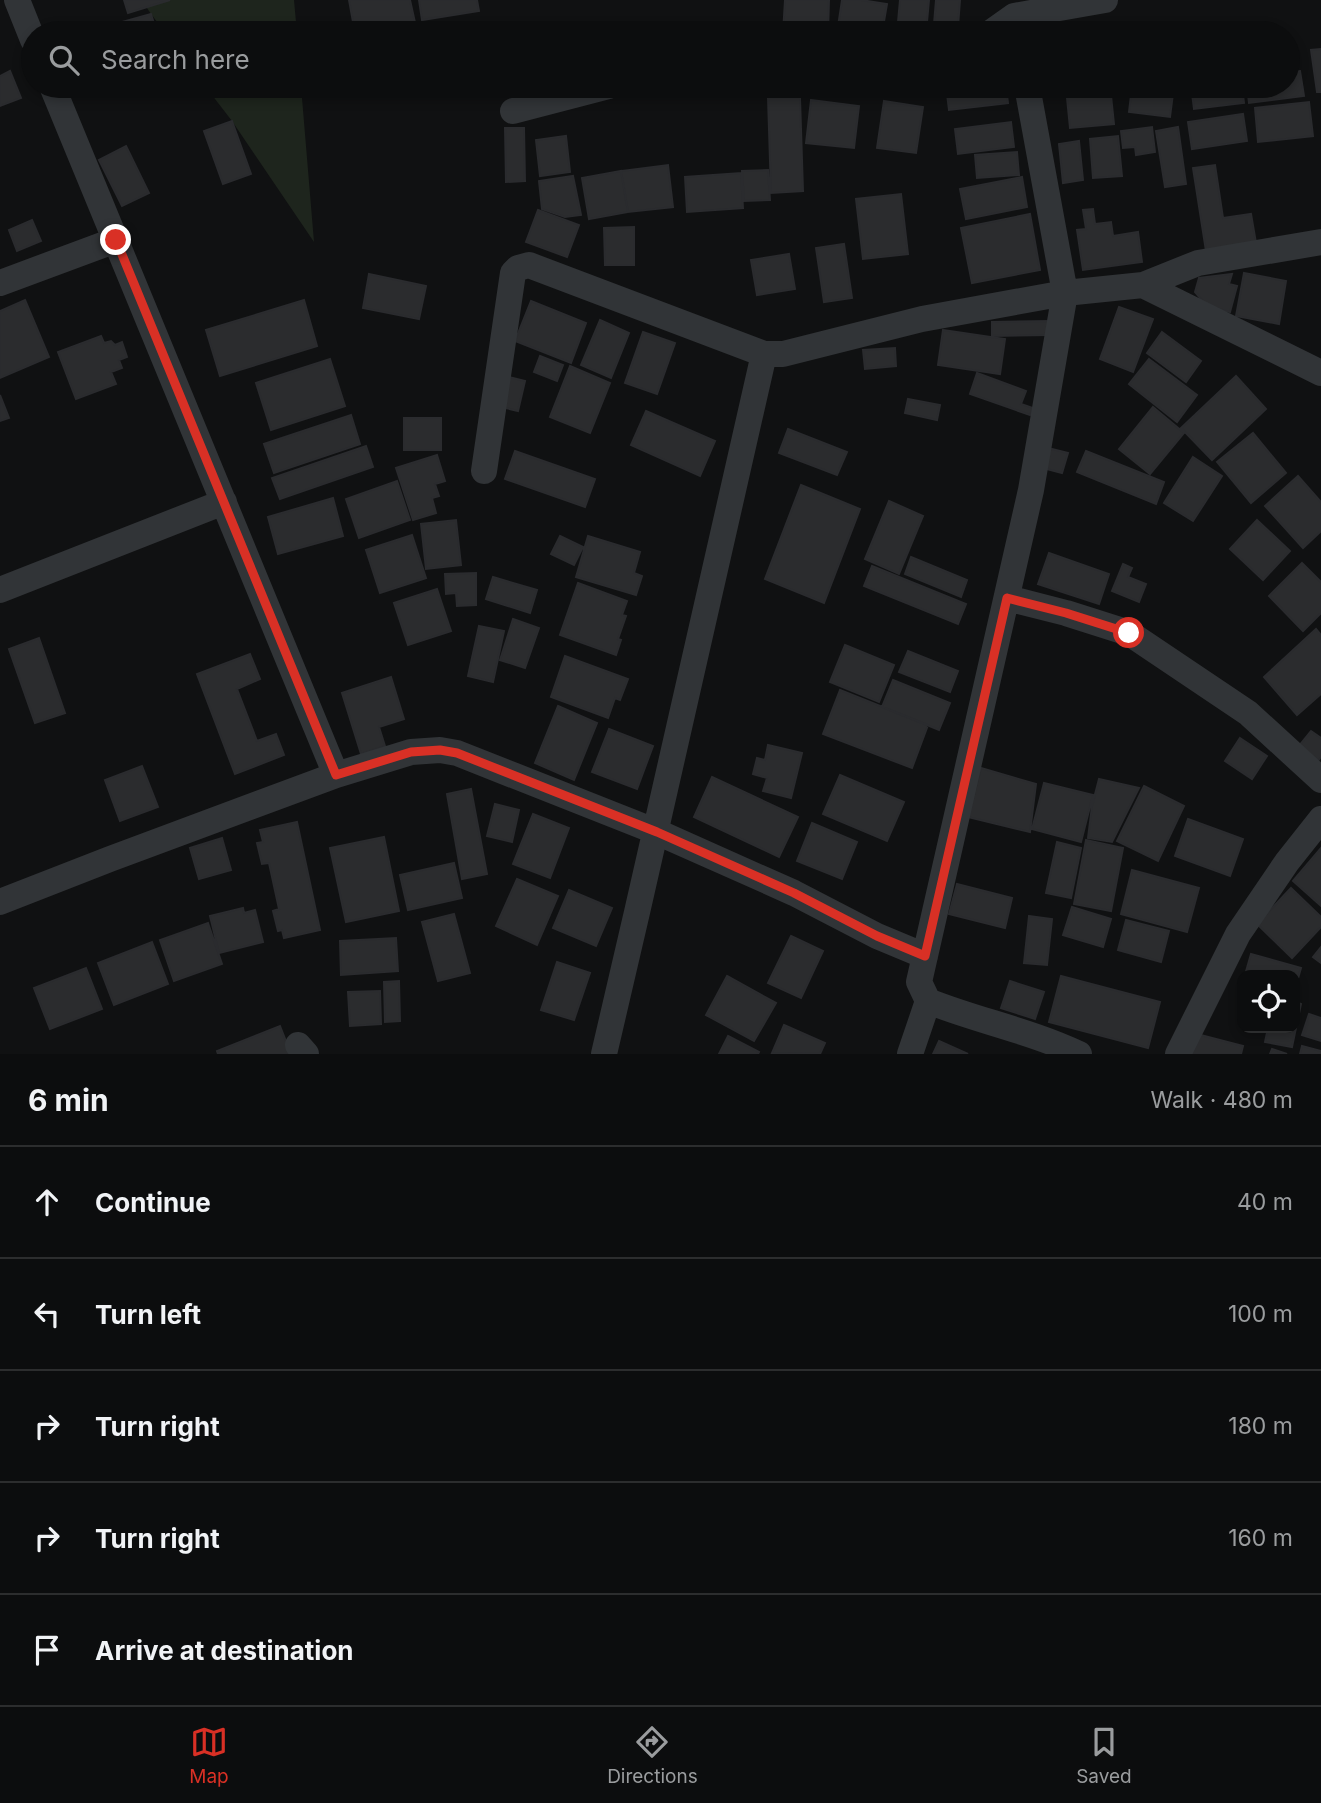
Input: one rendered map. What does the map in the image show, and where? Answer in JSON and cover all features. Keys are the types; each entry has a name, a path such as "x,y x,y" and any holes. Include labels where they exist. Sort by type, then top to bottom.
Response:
{"street":[{"path":"17,0 25,21"},
{"path":"1030,21 1105,0"},
{"path":"57,98 336,775"},
{"path":"513,111 563,98"},
{"path":"910,1054 928,1001 919,982 1031,490 1065,293 1029,98"},
{"path":"0,283 116,240"},
{"path":"484,471 513,273 528,265 764,354 783,354 922,319 1065,293 1143,285 1198,263 1321,243"},
{"path":"1143,285 1321,373"},
{"path":"604,1054 657,832 764,354"},
{"path":"0,590 224,502"},
{"path":"1007,598 1129,633 1248,713 1321,780"},
{"path":"0,902 336,775 411,752 440,750 457,753 657,832 794,893 877,936 925,956"},
{"path":"1178,1054 1238,933 1287,862 1321,819"},
{"path":"928,1001 1052,1041 1079,1054"}],"shaded area":[{"path":"141,0 294,0 296,21 156,21"},
{"path":"214,98 302,98 314,242"}],"building":[{"path":"124,0 170,0 128,13"},
{"path":"349,0 410,0 415,21 353,21"},
{"path":"419,0 477,0 479,11 422,20"},
{"path":"785,0 829,0 828,21 784,21"},
{"path":"842,0 887,4 884,21 839,21"},
{"path":"900,0 929,0 927,21 898,21"},
{"path":"936,0 960,0 958,21 934,21"},
{"path":"151,14 153,21 126,21"},
{"path":"1321,49 1321,92 1317,92 1311,50"},
{"path":"10,71 21,98 0,106 0,76"},
{"path":"1300,71 1304,96 1300,97"},
{"path":"768,98 800,98 803,191 771,193"},
{"path":"948,98 1007,98 1008,103 949,110"},
{"path":"1067,98 1111,98 1114,124 1070,128"},
{"path":"1131,98 1172,98 1170,117 1129,112"},
{"path":"1193,98 1243,98 1244,103 1194,109"},
{"path":"1248,98 1288,98 1249,103"},
{"path":"811,100 859,106 854,148 806,143"},
{"path":"884,101 923,107 916,153 877,148"},
{"path":"1309,102 1313,136 1258,142 1255,108"},
{"path":"1243,114 1247,141 1192,149 1188,122"},
{"path":"232,121 251,174 223,184 204,131"},
{"path":"1011,122 1014,147 958,154 955,129"},
{"path":"1152,127 1155,152 1136,155 1135,147 1123,148 1121,131"},
{"path":"1178,127 1186,184 1165,187 1156,131"},
{"path":"505,128 524,128 525,181 506,182"},
{"path":"566,136 570,172 540,176 536,140"},
{"path":"1118,136 1122,176 1093,178 1090,139"},
{"path":"1079,141 1083,180 1063,183 1059,144"},
{"path":"126,146 149,193 122,206 99,160"},
{"path":"1017,152 1019,175 977,178 975,155"},
{"path":"668,165 673,207 628,212 621,171"},
{"path":"1215,165 1223,218 1251,214 1256,243 1206,251 1193,168"},
{"path":"768,170 770,200 744,201 742,171"},
{"path":"621,171 628,212 589,219 582,178"},
{"path":"741,173 743,208 687,212 685,177"},
{"path":"573,176 581,215 565,217 542,209 539,181"},
{"path":"1022,177 1027,207 966,219 960,189"},
{"path":"901,194 908,254 863,259 856,199"},
{"path":"1093,209 1095,224 1111,222 1113,236 1138,232 1142,262 1083,270 1077,230 1086,229 1083,210"},
{"path":"538,210 579,225 567,257 526,242"},
{"path":"1030,214 1040,270 972,283 961,228"},
{"path":"32,220 41,241 17,251 9,230"},
{"path":"634,227 634,265 605,265 604,228"},
{"path":"844,244 852,298 824,302 816,248"},
{"path":"789,254 795,289 757,295 751,260"},
{"path":"1244,273 1286,281 1279,324 1236,316"},
{"path":"369,274 426,286 419,319 363,308"},
{"path":"1232,274 1229,284 1237,286 1230,312 1207,306 1195,292 1199,278"},
{"path":"25,300 49,357 0,378 0,311"},
{"path":"304,300 317,346 220,376 206,330"},
{"path":"531,301 586,323 571,363 515,341"},
{"path":"1119,307 1153,319 1133,372 1100,359"},
{"path":"600,320 629,333 611,378 581,365"},
{"path":"1049,321 1049,335 992,336 992,322"},
{"path":"943,330 1005,339 1000,374 938,365"},
{"path":"643,332 675,343 657,394 625,383"},
{"path":"1162,332 1201,361 1186,382 1147,353"},
{"path":"101,336 104,343 111,341 115,345 122,342 127,357 119,360 122,368 111,372 116,384 76,399 58,352"},
{"path":"895,348 896,366 865,369 863,350"},
{"path":"540,356 563,365 557,381 534,372"},
{"path":"330,359 345,406 271,430 256,383"},
{"path":"1149,359 1197,395 1177,422 1129,384"},
{"path":"570,366 610,383 590,433 550,417"},
{"path":"977,373 1026,391 1021,404 1033,408 1030,415 970,394"},
{"path":"505,376 525,381 518,411 497,406"},
{"path":"1236,376 1266,409 1212,460 1181,428"},
{"path":"0,395 9,418 0,421"},
{"path":"908,399 940,405 937,420 905,413"},
{"path":"1153,407 1184,433 1150,474 1119,449"},
{"path":"646,411 715,441 700,476 631,445"},
{"path":"351,415 360,444 274,473 264,444"},
{"path":"404,418 441,418 441,450 404,450"},
{"path":"788,429 847,452 837,475 779,453"},
{"path":"1253,433 1286,473 1251,503 1217,462"},
{"path":"366,446 373,467 280,499 272,478"},
{"path":"1044,447 1068,453 1062,473 1039,467"},
{"path":"515,451 595,479 585,507 505,479"},
{"path":"1086,451 1164,482 1156,504 1077,472"},
{"path":"437,455 445,481 435,484 439,496 432,498 436,513 413,520 396,468"},
{"path":"1193,457 1222,476 1193,521 1164,503"},
{"path":"1298,476 1321,502 1321,531 1303,548 1265,506"},
{"path":"397,481 410,520 359,538 346,499"},
{"path":"801,485 860,509 824,603 765,579"},
{"path":"333,498 343,536 278,554 268,517"},
{"path":"889,501 923,516 899,574 865,559"},
{"path":"456,520 461,565 426,569 421,524"},
{"path":"1257,520 1290,551 1263,580 1230,549"},
{"path":"412,535 426,578 380,593 366,550"},
{"path":"560,536 583,547 574,565 551,554"},
{"path":"588,536 640,552 634,573 642,576 636,595 576,577"},
{"path":"1049,553 1109,574 1099,604 1038,584"},
{"path":"911,557 967,580 961,597 905,574"},
{"path":"1302,563 1321,582 1321,613 1303,631 1269,596"},
{"path":"1123,564 1132,568 1128,577 1146,584 1139,602 1112,591"},
{"path":"872,566 966,604 958,624 864,586"},
{"path":"476,573 476,605 457,606 456,593 446,594 445,574"},
{"path":"493,577 537,590 530,613 486,599"},
{"path":"578,583 627,601 622,615 626,616 616,655 560,635"},
{"path":"437,589 451,631 408,645 394,603"},
{"path":"513,619 539,628 525,668 500,660"},
{"path":"479,626 504,631 493,682 468,676"},
{"path":"1316,629 1321,635 1321,694 1297,715 1264,677"},
{"path":"39,638 65,713 35,723 9,649"},
{"path":"845,645 894,665 879,702 830,682"},
{"path":"908,651 958,671 950,692 899,672"},
{"path":"250,654 260,679 237,689 257,741 276,734 284,755 235,774 197,674"},
{"path":"565,656 628,679 620,700 615,698 608,718 551,697"},
{"path":"391,677 404,719 379,727 385,746 361,754 342,693"},
{"path":"893,680 950,703 939,730 882,707"},
{"path":"840,690 928,725 912,768 823,734"},
{"path":"558,706 597,723 574,780 535,763"},
{"path":"609,729 653,746 637,789 592,772"},
{"path":"1311,731 1321,738 1321,757 1317,762 1298,747"},
{"path":"1240,738 1267,756 1252,779 1225,761"},
{"path":"768,745 802,753 791,798 763,791 767,778 753,774 757,758 765,760"},
{"path":"142,766 158,807 120,821 105,780"},
{"path":"981,768 1036,784 1030,832 968,817"},
{"path":"840,775 904,802 887,841 823,814"},
{"path":"712,777 798,817 779,857 694,817"},
{"path":"1099,779 1139,788 1112,842 1088,838"},
{"path":"1044,783 1093,795 1081,842 1032,829"},
{"path":"1144,786 1184,806 1158,861 1117,841"},
{"path":"471,789 487,874 462,879 447,794"},
{"path":"495,804 519,810 512,842 487,836"},
{"path":"533,814 569,828 550,878 513,864"},
{"path":"1188,819 1243,839 1230,876 1175,856"},
{"path":"297,822 320,930 284,938 282,930 278,931 273,911 279,909 269,863 262,864 257,843 263,842 260,830"},
{"path":"812,823 857,842 842,879 797,861"},
{"path":"384,837 399,911 346,922 330,848"},
{"path":"222,838 231,870 199,879 190,848"},
{"path":"1086,840 1123,848 1111,911 1074,904"},
{"path":"1057,842 1081,848 1071,898 1046,893"},
{"path":"1321,848 1321,906 1293,881"},
{"path":"454,863 462,898 408,910 400,875"},
{"path":"1132,870 1199,888 1187,932 1121,914"},
{"path":"517,879 558,896 537,945 496,926"},
{"path":"957,884 1012,898 1005,928 949,914"},
{"path":"1291,888 1321,917 1321,927 1292,958 1257,924"},
{"path":"569,890 612,908 596,946 553,928"},
{"path":"1072,907 1111,919 1103,947 1063,935"},
{"path":"243,908 244,913 255,910 263,942 219,953 210,916"},
{"path":"454,914 470,973 438,981 422,922"},
{"path":"1029,916 1052,919 1047,965 1024,963"},
{"path":"1126,920 1169,931 1161,962 1118,950"},
{"path":"208,923 222,964 174,981 160,940"},
{"path":"791,936 823,951 801,998 768,983"},
{"path":"396,938 398,971 341,975 340,941"},
{"path":"152,942 168,984 114,1005 98,963"},
{"path":"1321,947 1321,963 1313,957"},
{"path":"1251,954 1301,968 1300,972 1246,970"},
{"path":"557,962 590,973 574,1020 541,1010"},
{"path":"86,968 102,1009 50,1029 34,988"},
{"path":"727,976 776,1003 754,1041 706,1015"},
{"path":"1061,976 1160,1002 1148,1048 1049,1022"},
{"path":"399,981 400,1021 385,1022 384,982"},
{"path":"1010,981 1044,992 1035,1019 1001,1008"},
{"path":"380,991 381,1024 350,1026 348,992"},
{"path":"1309,1014 1321,1018 1321,1041 1302,1035"},
{"path":"784,1025 825,1043 820,1054 772,1053"},
{"path":"280,1026 291,1054 218,1054 217,1051"},
{"path":"1193,1033 1243,1046 1241,1054 1187,1054"},
{"path":"1267,1033 1295,1033 1292,1047 1265,1042"},
{"path":"728,1036 759,1052 758,1054 719,1054"},
{"path":"939,1041 968,1054 933,1054"},
{"path":"1302,1046 1321,1051 1321,1054 1300,1054"},
{"path":"1272,1049 1287,1054 1270,1054"}],"route":[{"path":"116,240 336,775 422,750 457,753 657,832 794,893 877,936 925,956 1007,598 1129,633"}]}
